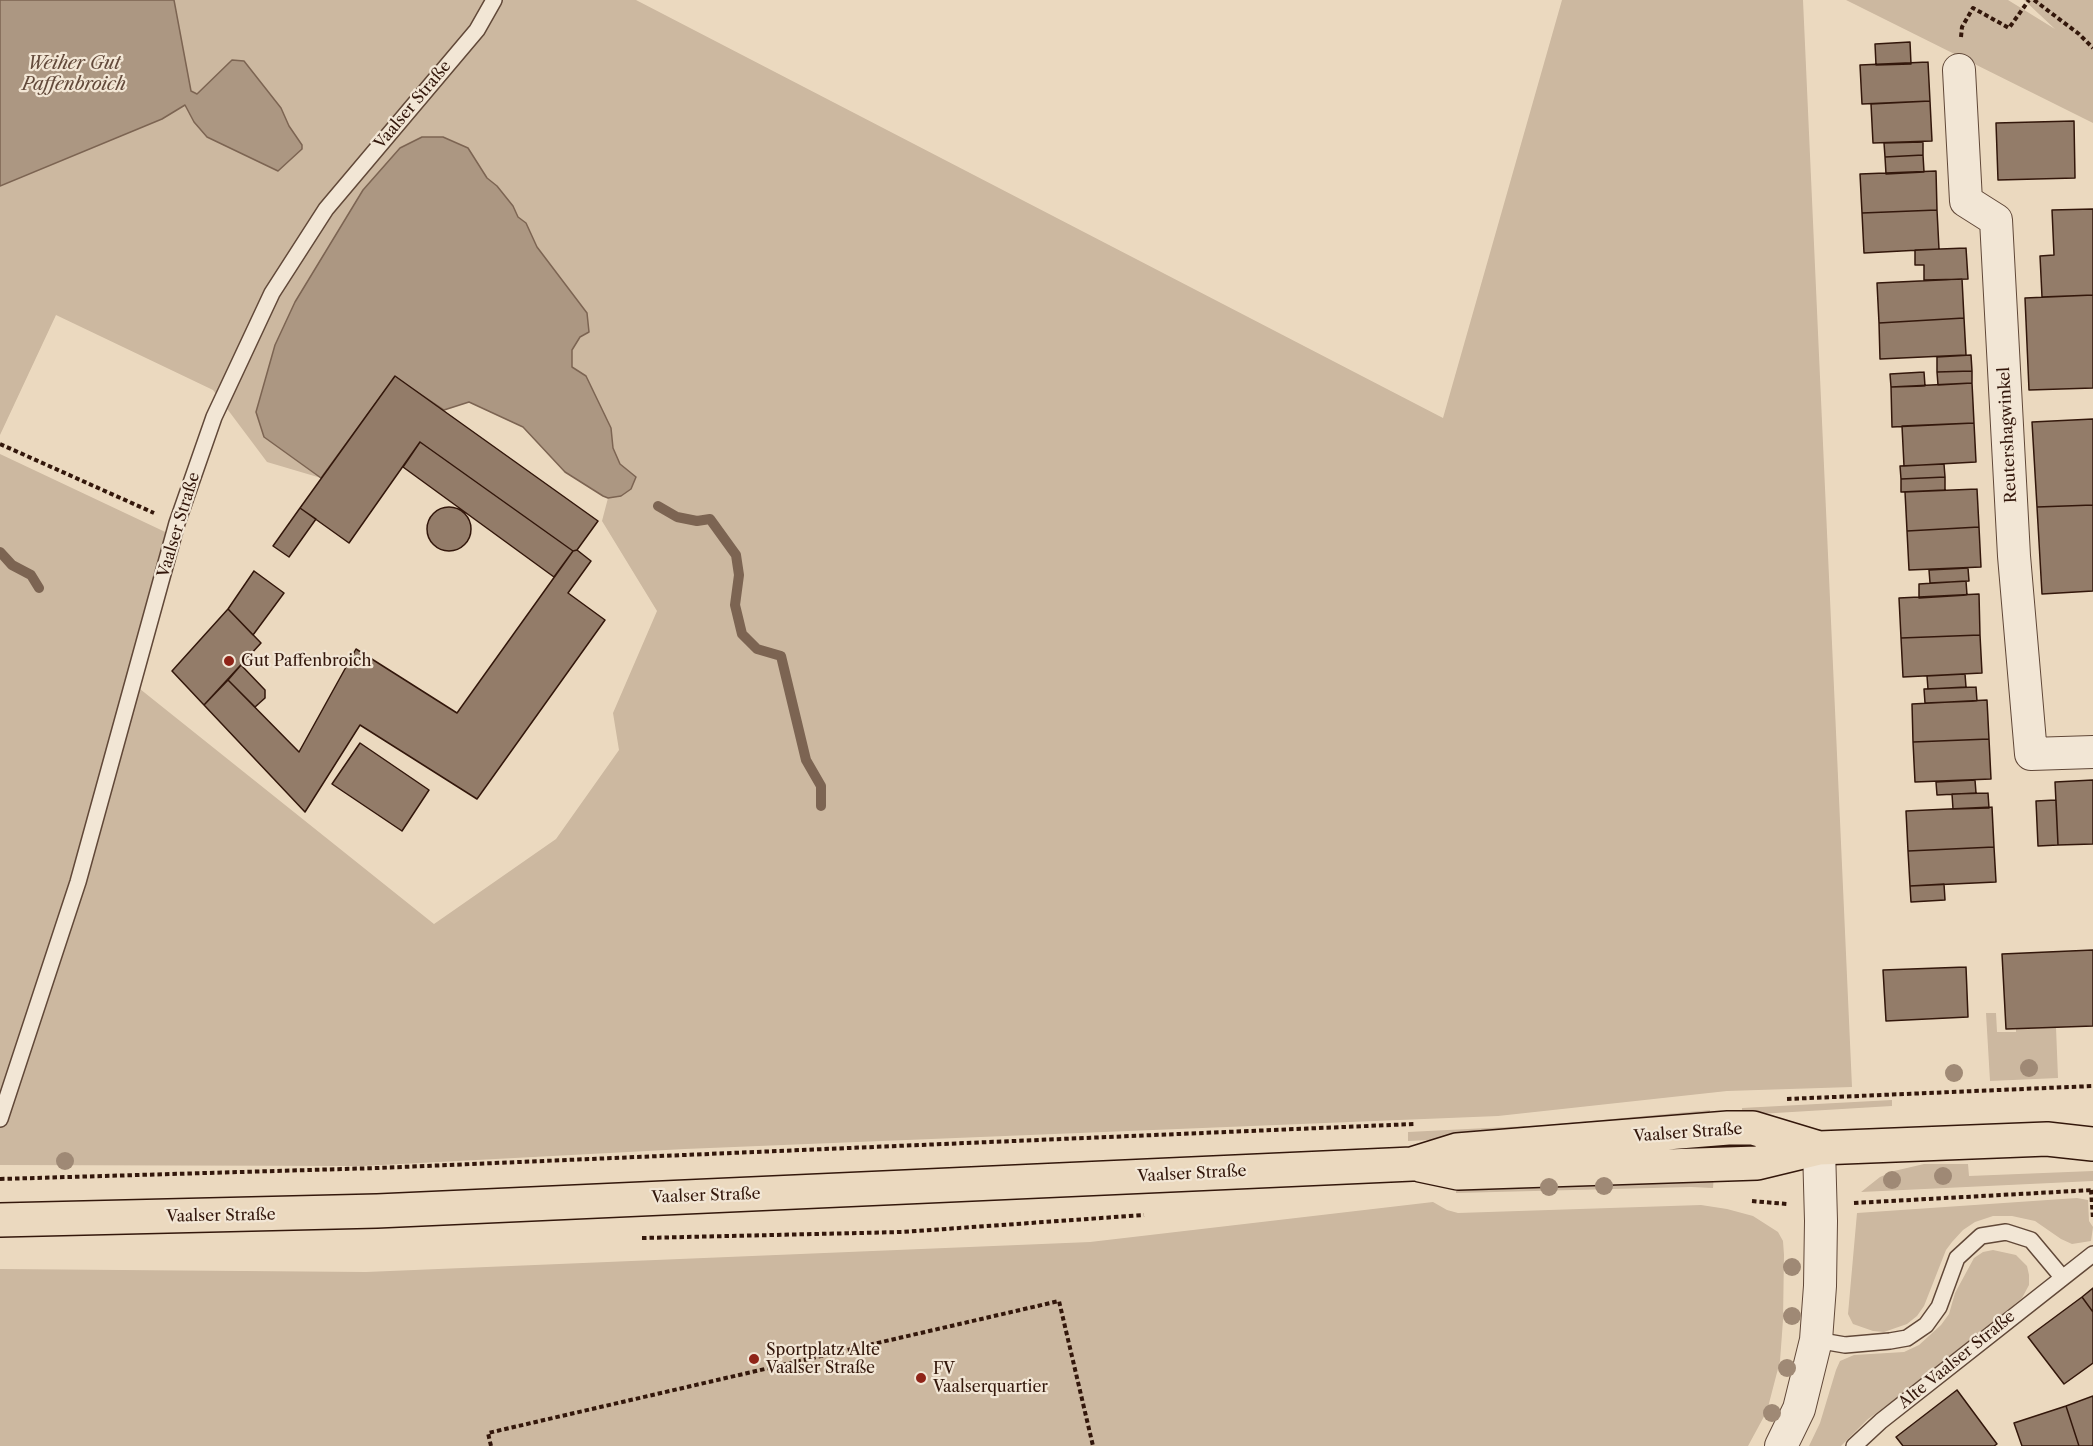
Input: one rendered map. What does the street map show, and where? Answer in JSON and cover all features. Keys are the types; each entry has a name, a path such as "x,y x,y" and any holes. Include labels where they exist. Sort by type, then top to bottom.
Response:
{"main road":[{"name":"Vaalser Straße","path":"2047,1139 2093,1125"},
{"name":"Vaalser Straße","path":"0,1220 377,1211 1412,1164 1458,1173 1757,1163 1819,1148 2047,1139 2093,1144"}],"street":[{"name":"Reutershagwinkel","path":"1959,70 1966,201 1996,220 2014,556 2031,754 2093,752"},
{"path":"1781,1446 1799,1409 1816,1340 1820,1286 1819,1148"}],"lane":[{"name":"Vaalser Straße","path":"0,1119 78,882 177,523 214,417 272,293 326,209 477,30 494,0"},
{"path":"1816,1340 1845,1345 1907,1338 1926,1325 1939,1307 1957,1258 1982,1236 1994,1232 2006,1232 2031,1240 2062,1277"},
{"name":"Alte Vaalser Straße","path":"1854,1446 1881,1421 2093,1254"}],"path":[{"path":"1959,70 1962,27 1973,8 2009,28 2032,0 2079,34 2093,48"},
{"path":"0,444 177,523"},
{"path":"1785,1099 2093,1086"},
{"path":"0,1179 378,1168 1423,1124"},
{"path":"1851,1203 2092,1190 2093,1219"},
{"path":"726,1236 902,1232"},
{"path":"491,1446 488,1433 1059,1301 1093,1446"}],"shaded area":[{"path":"174,0 636,0 1443,418 1562,0 1803,0 1852,1087 1727,1091 1498,1116 685,1149 363,1166 0,1165 0,454 178,538 140,689 434,924 556,839 619,750 613,713 657,611 602,521 608,498 621,496 620,464 613,448 611,428 586,377 572,367 572,350 580,337 526,223 518,217 513,206 497,186 487,178 468,149 400,148 363,190 295,302 275,345 256,412 265,437 321,478 267,462 213,390 56,315 0,435 0,186 191,91"},
{"path":"1846,0 2008,0 2055,29 2024,0 2093,0 2093,123"},
{"path":"1986,1013 1996,1013 1997,1032 2056,1027 2058,1078 1990,1081"},
{"path":"1892,1100 1892,1106 1742,1115 1742,1108"},
{"path":"1710,1110 1710,1118 1501,1137 1408,1141 1408,1132 1547,1125"},
{"path":"1924,1164 1968,1164 1969,1176 2093,1171 2093,1181 1861,1192 1880,1177"},
{"path":"1714,1175 1713,1188 1456,1193 1456,1184"},
{"path":"2077,1198 2088,1200 2089,1221 2093,1227 2091,1241 2072,1244 2035,1221 2012,1216 1993,1216 1975,1222 1963,1230 1946,1250 1924,1306 1917,1316 1907,1324 1884,1332 1853,1324 1848,1314 1857,1213"},
{"path":"1433,1202 1458,1213 1701,1205 1753,1216 1778,1232 1783,1241 1784,1255 1780,1361 1767,1411 1748,1446 0,1446 0,1269 366,1272 1090,1242"},
{"path":"1993,1250 2016,1255 2027,1266 2029,1285 2022,1298 1947,1362 1868,1419 1841,1446 1809,1446 1820,1423 1840,1361 1854,1355 1904,1352 1919,1345 1941,1325 1949,1314 1955,1293 1974,1258 1983,1252"}],"water":[{"name":"Weiher Gut Paffenbroich","path":"0,0 174,0 191,91 197,94 232,60 244,61 281,108 289,126 302,145 302,149 278,171 207,137 194,122 185,105 162,119 0,186"},
{"path":"422,137 443,137 468,148 487,178 497,186 513,206 518,217 526,223 537,247 587,313 589,332 580,337 572,350 572,367 586,376 611,428 613,448 620,464 636,477 631,489 621,496 608,498 603,496 565,472 523,427 469,402 444,410 395,377 321,478 264,437 256,412 275,345 295,302 363,190 400,148"}],"building":[{"path":"1910,42 1911,64 1876,65 1875,44"},
{"path":"1928,62 1930,101 1862,104 1860,65"},
{"path":"1930,101 1932,141 1873,143 1871,104"},
{"path":"2074,121 2075,178 1998,180 1996,123"},
{"path":"1923,142 1923,155 1885,157 1884,143"},
{"path":"1923,155 1924,172 1886,174 1885,157"},
{"path":"1936,171 1937,210 1862,213 1860,174"},
{"path":"2093,209 2093,295 2042,297 2040,256 2054,255 2052,210"},
{"path":"1937,210 1939,249 1864,253 1862,213"},
{"path":"1966,248 1968,279 1924,280 1924,265 1915,265 1915,250"},
{"path":"1962,279 1964,318 1879,323 1877,283"},
{"path":"2093,295 2093,388 2029,390 2025,298"},
{"path":"1964,318 1966,355 1880,359 1879,323"},
{"path":"1971,355 1972,371 1937,372 1937,357"},
{"path":"1972,371 1972,383 1938,385 1937,372"},
{"path":"1924,372 1925,386 1891,387 1890,374"},
{"path":"395,376 598,521 577,550 573,551 420,442 349,543 300,508"},
{"path":"1972,383 1974,423 1892,427 1891,387"},
{"path":"2093,419 2093,505 2037,507 2032,422"},
{"path":"1974,423 1976,462 1904,466 1902,426"},
{"path":"420,442 573,551 554,577 403,467"},
{"path":"1944,464 1945,477 1901,479 1900,466"},
{"path":"1945,477 1945,490 1901,492 1901,479"},
{"path":"1977,489 1979,527 1907,531 1905,492"},
{"path":"2093,505 2093,591 2042,594 2037,507"},
{"path":"449,507 465,513 471,529 465,545 449,551 433,545 427,529 433,513"},
{"path":"300,508 316,519 289,557 273,546"},
{"path":"1979,527 1981,567 1909,570 1907,531"},
{"path":"577,550 591,561 568,593 605,620 477,799 360,725 305,812 204,705 228,680 299,752 356,649 457,713 573,551"},
{"path":"1968,568 1969,581 1930,583 1929,570"},
{"path":"254,571 284,593 253,635 228,609"},
{"path":"1966,581 1967,595 1919,598 1919,584"},
{"path":"1979,594 1980,635 1901,638 1899,598"},
{"path":"228,609 261,643 204,705 172,671"},
{"path":"1980,635 1982,673 1903,677 1901,638"},
{"path":"241,665 265,690 265,698 255,707 228,680"},
{"path":"1965,674 1966,687 1928,689 1927,676"},
{"path":"1976,687 1977,701 1925,703 1924,689"},
{"path":"1987,700 1989,739 1913,742 1912,704"},
{"path":"1989,739 1991,779 1915,782 1913,742"},
{"path":"360,743 429,790 402,831 332,784"},
{"path":"1975,780 1976,793 1937,795 1936,782"},
{"path":"2093,780 2093,844 2058,845 2055,782"},
{"path":"1988,793 1989,808 1953,809 1952,794"},
{"path":"2056,800 2058,845 2038,846 2036,801"},
{"path":"1992,807 1994,847 1908,851 1906,811"},
{"path":"1994,847 1996,882 1910,886 1908,851"},
{"path":"1944,884 1945,900 1911,902 1910,886"},
{"path":"2093,950 2093,1026 2006,1029 2002,954"},
{"path":"1966,967 1968,1017 1886,1021 1883,970"},
{"path":"2093,1288 2093,1312 2082,1297"},
{"path":"2082,1297 2093,1312 2093,1363 2064,1384 2028,1337"},
{"path":"1957,1390 1997,1444 1994,1446 1903,1446 1896,1437"},
{"path":"2093,1396 2093,1446 2079,1446 2066,1406"},
{"path":"2066,1406 2079,1446 2022,1446 2014,1423"}],"waterway":[{"path":"658,506 677,517 697,521 710,519 736,555 739,575 735,605 742,634 757,649 781,656 806,760 821,786 821,806"},
{"path":"0,552 12,565 31,575 39,588"}],"place":[{"name":"Gut Paffenbroich","path":"229,661"},
{"name":"Sportplatz Alte Vaalser Straße","path":"754,1359"},
{"name":"FV Vaalserquartier","path":"921,1378"}]}
